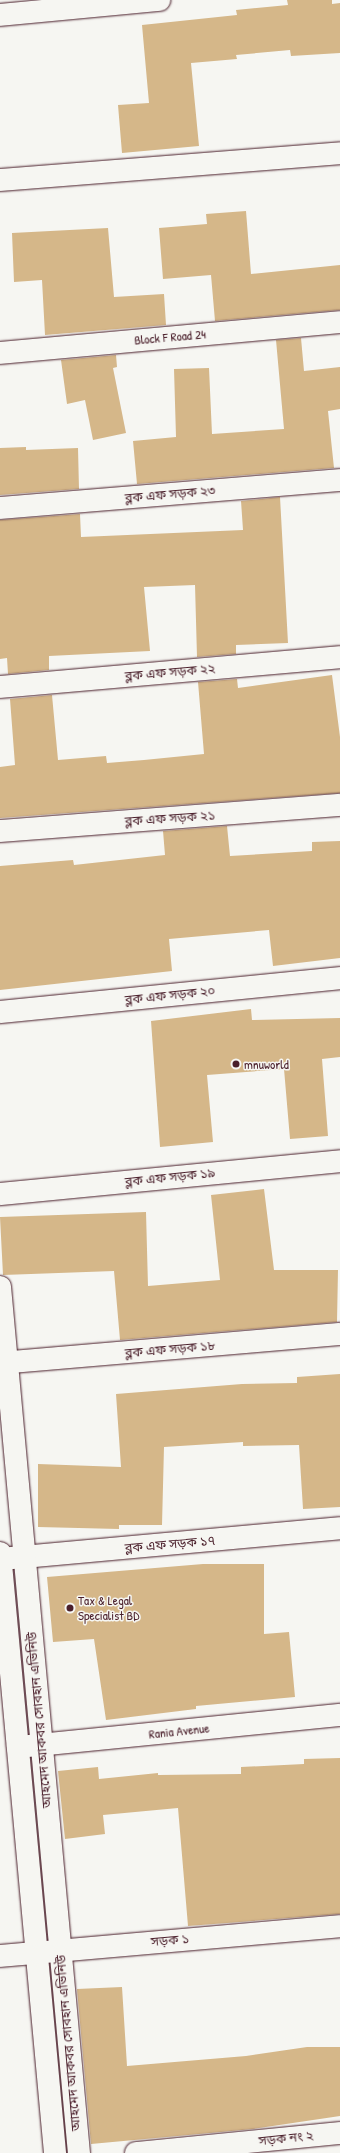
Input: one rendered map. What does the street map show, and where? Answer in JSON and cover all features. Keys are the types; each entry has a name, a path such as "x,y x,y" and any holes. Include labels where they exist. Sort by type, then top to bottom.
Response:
{"street":[{"path":"0,15 160,0"},
{"path":"0,167 340,141"},
{"path":"0,180 340,153"},
{"name":"Block F Road 24","path":"0,353 340,322"},
{"name":"ব্লক এফ সড়ক ২৩","path":"0,508 340,480"},
{"name":"ব্লক এফ সড়ক ২২","path":"0,687 340,657"},
{"name":"ব্লক এফ সড়ক ২১","path":"0,831 340,805"},
{"name":"ব্লক এফ সড়ক ২০","path":"0,1012 340,978"},
{"name":"ব্লক এফ সড়ক ১৯","path":"0,1194 340,1161"},
{"name":"আহমেদ আকবর সোবহান এভিনিউ","path":"0,1287 4,1362 25,1557 79,2153"},
{"name":"ব্লক এফ সড়ক ১৮","path":"4,1362 340,1334"},
{"name":"ব্লক এফ সড়ক ১৭","path":"0,1559 340,1528"},
{"name":"আহমেদ আকবর সোবহান এভিনিউ","path":"0,1553 5,1672 18,1747 55,2153"},
{"name":"Rania Avenue","path":"18,1747 340,1714"},
{"name":"সড়ক ১","path":"0,1956 340,1926"},
{"name":"সড়ক নং ২","path":"136,2153 340,2133"}],"building":[{"path":"287,0 332,0 332,4 340,3 340,53 291,56 290,50 236,55 237,59 191,63 199,146 122,153 118,105 149,103 142,25 237,15 236,10 288,5"},
{"path":"246,211 251,274 340,265 340,310 215,321 211,275 163,279 159,228 207,224 206,214"},
{"path":"108,228 114,297 164,294 166,325 45,335 42,280 14,282 12,233"},
{"path":"301,338 304,371 340,367 340,409 328,411 334,468 137,484 133,441 176,437 174,369 209,368 212,434 284,429 276,340"},
{"path":"116,355 117,367 113,368 126,433 93,440 85,400 67,404 61,360"},
{"path":"26,447 26,450 78,448 79,489 0,495 0,448"},
{"path":"280,497 288,643 236,645 236,654 197,657 195,585 144,587 150,651 49,656 49,670 8,674 7,658 0,659 0,520 80,514 81,537 243,530 241,501"},
{"path":"332,675 340,737 340,793 0,818 0,767 15,765 10,699 52,695 58,760 106,756 107,763 204,754 198,682 237,679 238,688"},
{"path":"227,826 230,856 312,851 312,842 340,841 340,958 273,966 269,930 169,939 172,971 0,990 0,866 73,860 74,865 165,855 163,831"},
{"path":"251,1009 252,1020 340,1018 340,1057 322,1059 328,1136 290,1139 284,1069 207,1075 213,1142 160,1147 151,1021"},
{"path":"264,1189 274,1270 338,1270 337,1322 120,1340 114,1271 3,1275 0,1217 146,1212 148,1286 220,1280 211,1195"},
{"path":"340,1374 340,1507 303,1509 299,1445 243,1446 243,1442 164,1447 162,1525 119,1525 119,1529 38,1527 38,1464 121,1467 116,1394 242,1384 297,1383 297,1377"},
{"path":"203,1564 264,1564 264,1634 289,1632 295,1697 196,1706 196,1709 106,1720 94,1639 53,1642 47,1577"},
{"path":"340,1758 340,1914 188,1926 178,1808 103,1815 105,1834 65,1839 58,1771 98,1767 99,1779 158,1773 158,1775 241,1774 241,1767 304,1764 304,1759"},
{"path":"122,1987 127,2066 246,2056 307,2047 340,2047 340,2116 253,2129 91,2144 77,1989"}],"place":[{"name":"mnuworld","path":"236,1064"},
{"name":"Tax & Legal Specialist BD","path":"70,1608"}]}
